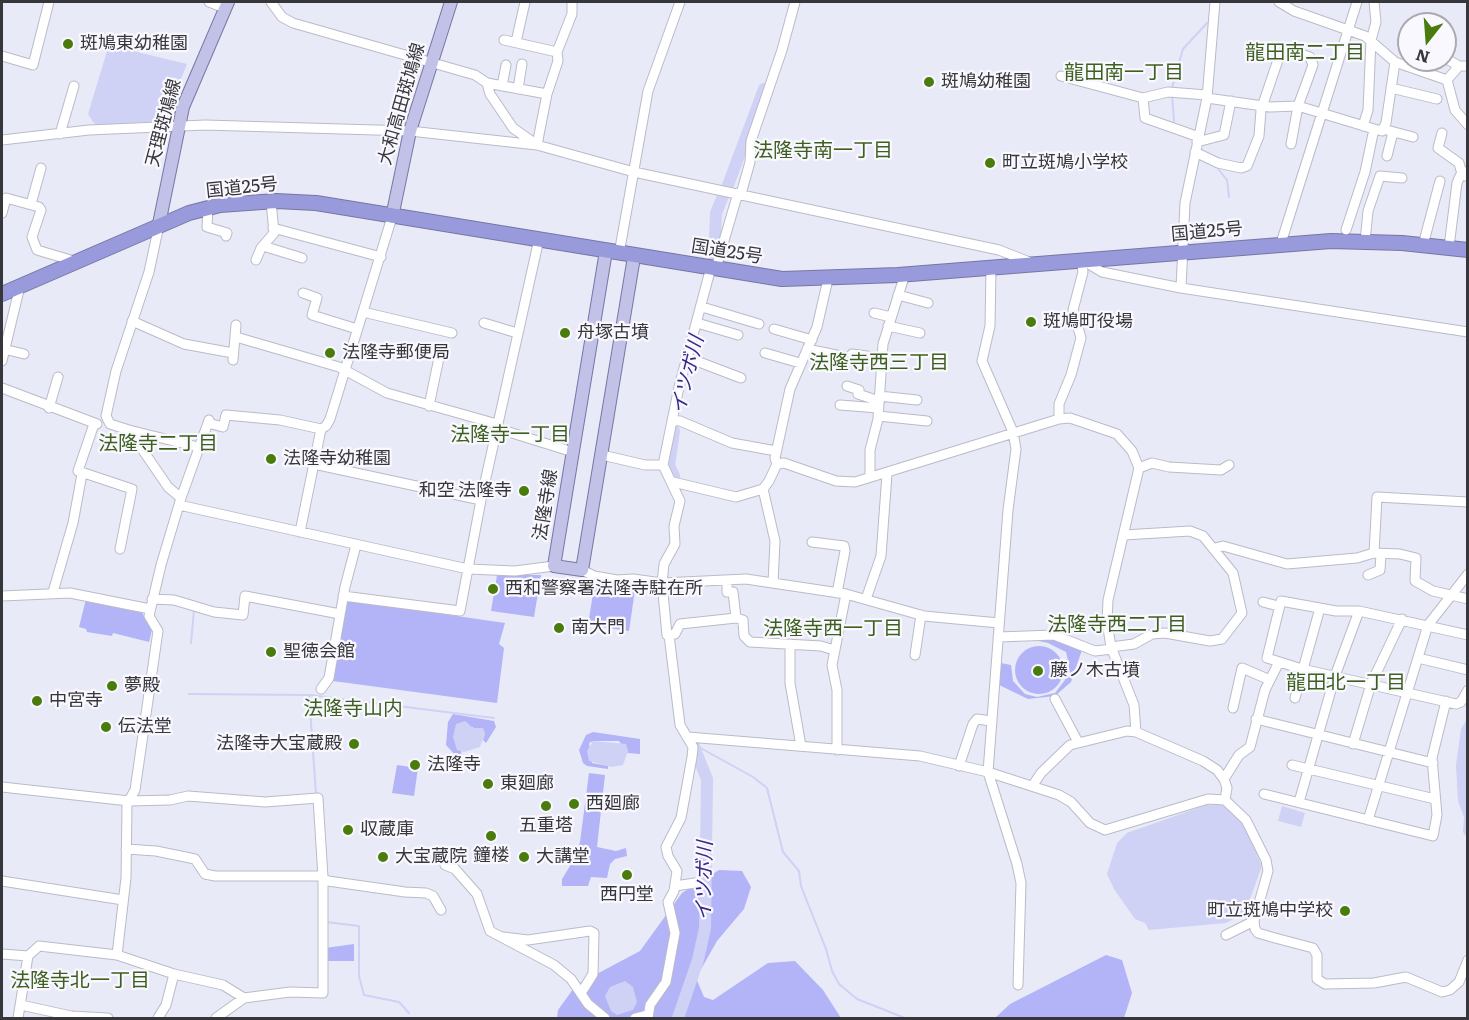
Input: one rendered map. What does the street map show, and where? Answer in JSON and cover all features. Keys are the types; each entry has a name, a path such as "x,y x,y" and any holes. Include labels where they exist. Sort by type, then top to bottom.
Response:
{"highway":[{"name":"国道25号","path":"2,294 159,224 208,208 271,201 316,203 539,239 634,257 782,279 828,279 991,268 1281,243 1365,242 1467,250"}],"main road":[{"name":"大和高田斑鳩線","path":"392,217 410,131 451,2"},
{"name":"天理斑鳩線","path":"159,224 178,125 196,73 224,6"},
{"name":"法隆寺線","path":"582,570 554,566 573,452 612,253"},
{"path":"582,570 634,257"}],"street":[{"path":"2,56 33,65 49,2"},
{"path":"209,2 224,6"},
{"path":"271,2 282,17 293,23 475,75 487,84 547,94"},
{"path":"516,42 525,2"},
{"path":"537,145 547,94 558,61 557,52 572,14 572,2"},
{"path":"612,253 634,172 651,77 680,2"},
{"path":"635,1018 647,1017 650,1005 666,982 675,933 668,902 675,886 677,871 668,856 666,847 681,818 693,747 680,725 669,635 663,608 664,564 675,544 674,526 680,501 663,465 713,269 750,162 751,141 782,50 795,2"},
{"path":"1181,288 1185,203 1207,96 1215,2"},
{"path":"1279,2 1294,11 1348,29 1371,40 1395,62 1447,80"},
{"path":"1281,243 1357,2"},
{"path":"1363,126 1368,110 1371,40 1376,22 1374,2"},
{"path":"504,40 557,52"},
{"path":"1143,99 1145,118 1197,143 1218,163 1241,168 1247,165 1259,136 1263,106 1280,54 1287,50 1310,57 1313,65 1298,106 1291,144"},
{"path":"1346,230 1365,172 1388,116 1395,62"},
{"path":"502,86 506,64"},
{"path":"518,89 522,64"},
{"path":"1447,80 1463,66"},
{"path":"1061,75 1143,99 1168,92 1263,106 1298,106 1363,126 1413,137"},
{"path":"1447,80 1452,103 1467,126"},
{"path":"487,84 490,94 513,128 537,145"},
{"path":"60,134 74,86"},
{"path":"1391,88 1437,99"},
{"path":"1197,143 1224,135 1231,101"},
{"path":"2,140 178,125 410,131 537,145 634,172 999,250 1033,264"},
{"path":"1383,130 1387,156"},
{"path":"1442,133 1438,148 1459,163 1466,174 1457,183 1449,247"},
{"path":"31,204 41,168"},
{"path":"1365,242 1368,211 1380,176 1402,178"},
{"path":"1423,245 1440,181"},
{"path":"2,213 6,198 39,207 41,210 32,237 37,250 74,261"},
{"path":"256,260 263,246 273,236 271,201"},
{"path":"208,208 207,227 227,233 226,236"},
{"path":"117,955 129,801 135,790 158,631 149,616 150,609 198,447 209,421 223,427 226,415 280,420 321,429 326,426 392,217"},
{"path":"107,423 110,396 149,272 159,224"},
{"path":"273,228 381,257"},
{"path":"343,596 460,611 481,500 539,239"},
{"path":"263,246 302,258"},
{"path":"1080,260 1102,272 1181,288 1467,332"},
{"path":"1059,419 1059,404 1071,375 1081,338 1073,310 1083,272 1080,260"},
{"path":"991,268 990,326 982,361 1013,432 1016,448 999,623 988,772 1021,883 1018,985"},
{"path":"870,477 870,450 879,405 881,358 889,321 905,274"},
{"path":"774,583 775,541 763,489 777,464 776,451 782,416 800,363 812,340 828,279"},
{"path":"2,362 20,286"},
{"path":"303,293 317,298 312,315 357,329"},
{"path":"898,295 928,303"},
{"path":"704,307 759,324"},
{"path":"363,312 452,333"},
{"path":"874,312 889,321 920,333"},
{"path":"132,321 183,344 233,356 236,325"},
{"path":"484,323 517,333"},
{"path":"699,323 738,335"},
{"path":"774,329 812,340"},
{"path":"236,337 344,370 387,393 497,426 573,452"},
{"path":"429,406 435,359 441,348"},
{"path":"4,349 24,354"},
{"path":"807,349 841,356"},
{"path":"765,353 800,363"},
{"path":"852,354 881,358"},
{"path":"689,358 741,378"},
{"path":"49,408 58,377"},
{"path":"847,386 859,390 858,394 879,405 927,421"},
{"path":"2,388 94,424 107,423 198,447"},
{"path":"840,405 879,405 917,400"},
{"path":"777,464 784,463 836,481 855,482 1059,419 1070,418 1117,434 1132,451 1139,468 1108,600 1107,622 1111,648 1134,705 1136,732"},
{"path":"675,420 732,443 776,451"},
{"path":"94,424 78,471 132,489 120,549"},
{"path":"300,532 321,429"},
{"path":"129,430 181,504 468,569 515,571 554,566"},
{"path":"602,455 645,465 663,465"},
{"path":"1139,468 1152,463 1169,467 1221,470 1229,465"},
{"path":"314,464 481,500"},
{"path":"53,592 73,523 82,474"},
{"path":"866,600 881,556 887,474"},
{"path":"673,482 736,497 763,489"},
{"path":"1368,575 1380,570 1377,497 1467,502"},
{"path":"998,637 1054,635 1095,651 1134,644 1152,634 1165,633 1210,641 1222,639 1242,613 1233,573 1215,548 1203,536 1190,531 1132,537 1124,535"},
{"path":"812,542 844,546 845,551 842,594 832,665 837,690 837,750"},
{"path":"321,688 329,678 343,596 356,545"},
{"path":"1215,548 1223,546 1287,564 1378,554 1416,558 1415,581 1433,591 1467,599"},
{"path":"582,570 594,576 617,580 633,579 662,583 746,579 842,594 921,615 999,623"},
{"path":"1368,820 1428,625 1467,574"},
{"path":"727,581 727,592 733,592 736,618"},
{"path":"2,596 53,592 150,609"},
{"path":"154,599 185,603 214,612 243,615 245,596 340,614"},
{"path":"1467,635 1359,611 1336,611 1281,601 1267,658 1302,669 1407,691 1456,704 1461,702 1467,690"},
{"path":"1263,602 1278,606"},
{"path":"1294,699 1320,608"},
{"path":"1299,802 1335,676 1359,611"},
{"path":"915,655 921,615"},
{"path":"669,635 675,634 680,624 736,618 743,620 744,636 750,642 821,646 834,650"},
{"path":"1353,744 1371,684 1402,619"},
{"path":"790,644 790,683 801,746"},
{"path":"1418,658 1467,670"},
{"path":"1224,779 1239,755 1250,747 1256,719 1279,662"},
{"path":"1233,708 1242,668 1270,680"},
{"path":"1055,699 1078,742"},
{"path":"1264,794 1432,836 1437,815 1432,763 1446,701"},
{"path":"959,766 976,719 991,721"},
{"path":"1256,719 1432,763"},
{"path":"1033,785 1059,753 1078,742 1127,731 1136,732 1203,761 1224,779 1227,788 1226,800"},
{"path":"688,737 920,756 1033,785 1065,798 1090,823 1105,830 1208,799 1226,800 1246,820 1266,860 1266,879 1254,921 1258,933 1313,948 1317,955 1317,979 1325,984 1374,982 1406,977 1442,992 1450,990 1459,982 1467,960"},
{"path":"1292,765 1436,799"},
{"path":"2,787 129,801 170,800 188,796 265,802 318,798 323,877 321,914 323,993 290,992 244,998 216,1018"},
{"path":"126,849 156,850 195,859 205,874 215,876 323,877 328,881 426,893 433,896 441,910"},
{"path":"445,865 455,869 477,894 486,927 503,937 528,940 590,931 594,933 593,974 581,993"},
{"path":"2,881 123,900"},
{"path":"675,886 695,883"},
{"path":"1226,935 1254,921"},
{"path":"503,937 505,941 554,965 581,993 588,1004 605,1018"},
{"path":"18,1018 28,956 39,946 117,955 174,974 223,985 244,998"},
{"path":"2,954 28,956"},
{"path":"158,1018 166,1005 174,974"},
{"path":"21,1005 71,1016 108,1018"}],"shaded area":[{"path":"112,46 187,64 169,109 171,111 165,121 96,125 93,122 88,114 108,48"},
{"path":"497,575 541,575 534,617 491,611"},
{"path":"595,581 625,586 636,583 629,631 588,625"},
{"path":"86,599 141,611 152,630 149,642 113,633 112,636 87,632 86,629 79,627"},
{"path":"346,600 505,623 499,644 504,648 497,703 333,681"},
{"path":"1053,638 1082,650 1071,682 1055,696 1028,699 997,684 1002,657 1001,663 1011,665 1013,681 1025,694 1037,697 1055,693 1065,680 1069,665 1066,652 1048,643 1034,640 1001,642 1001,640"},
{"path":"1034,646 1044,646 1059,656 1063,670 1059,684 1053,690 1044,694 1034,694 1019,684 1015,675 1015,665 1025,650"},
{"path":"453,714 494,721 496,727 486,743 483,740 485,733 472,727 461,752 462,755 455,755 446,745 448,722"},
{"path":"1467,719 1467,838 1463,832 1464,817 1458,801 1456,765 1461,729"},
{"path":"465,721 473,728 483,728 485,733 480,747 464,752 457,750 453,737 456,724"},
{"path":"593,732 640,739 640,754 627,753 619,741 593,741 589,743 592,763 608,766 608,769 587,766 583,763 579,750 586,735"},
{"path":"593,741 626,744 628,751 623,765 611,767 589,761 587,751"},
{"path":"397,765 418,768 414,796 392,793"},
{"path":"589,773 605,775 597,847 616,851 626,848 627,856 615,859 610,864 607,878 591,877 588,886 562,886 562,879 573,861 580,842"},
{"path":"1206,805 1222,805 1241,818 1262,866 1245,913 1226,923 1149,930 1145,923 1135,919 1114,889 1107,874 1117,843 1127,833"},
{"path":"1282,806 1305,813 1301,827 1278,821"},
{"path":"719,870 742,871 751,887 744,909 717,941 696,978 704,997 713,1000 768,963 795,961 823,990 841,1018 557,1018 558,1010 576,985 640,951 682,893"},
{"path":"354,944 354,961 326,961 325,948"},
{"path":"1106,955 1122,960 1132,993 1124,1018 995,1018 1010,1004"},
{"path":"625,981 633,987 637,1002 633,1010 617,1015 611,1011 605,996 610,987"}],"waterway":[{"path":"1172,88 1183,49 1207,23"},
{"path":"174,114 195,64"},
{"name":"イツボ川","path":"728,185 764,89"},
{"path":"1172,94 1174,121"},
{"path":"1215,165 1227,180 1229,197"},
{"name":"イツボ川","path":"714,261 716,213 723,196"},
{"name":"イツボ川","path":"674,431 669,466 674,476"},
{"path":"191,643 194,610"},
{"path":"189,694 309,695 316,794"},
{"path":"310,695 494,718"},
{"name":"イツボ川","path":"678,1018 698,960 705,928 707,779 692,742"},
{"path":"697,746 753,777 767,788 783,852 799,871 801,886 826,949 832,971 839,984 857,999 905,1018"},
{"path":"326,922 359,926 359,976 364,995 399,1002 409,1013"}],"place":[{"name":"斑鳩東幼稚園","path":"68,44"},
{"name":"斑鳩幼稚園","path":"929,82"},
{"name":"町立斑鳩小学校","path":"990,163"},
{"name":"斑鳩町役場","path":"1031,322"},
{"name":"舟塚古墳","path":"565,333"},
{"name":"法隆寺郵便局","path":"330,353"},
{"name":"法隆寺幼稚園","path":"271,459"},
{"name":"和空 法隆寺","path":"524,491"},
{"name":"西和警察署法隆寺駐在所","path":"493,589"},
{"name":"南大門","path":"559,628"},
{"name":"聖徳会館","path":"271,652"},
{"name":"藤ノ木古墳","path":"1038,671"},
{"name":"夢殿","path":"112,686"},
{"name":"中宮寺","path":"37,701"},
{"name":"伝法堂","path":"106,727"},
{"name":"法隆寺大宝蔵殿","path":"354,744"},
{"name":"法隆寺","path":"415,765"},
{"name":"東廻廊","path":"488,784"},
{"name":"西廻廊","path":"574,804"},
{"name":"五重塔","path":"546,806"},
{"name":"収蔵庫","path":"348,830"},
{"name":"鐘楼","path":"491,836"},
{"name":"大宝蔵院","path":"383,857"},
{"name":"大講堂","path":"524,857"},
{"name":"西円堂","path":"627,875"},
{"name":"町立斑鳩中学校","path":"1345,911"}],"district":[{"name":"龍田南二丁目","path":"1305,53"},
{"name":"龍田南一丁目","path":"1124,73"},
{"name":"法隆寺南一丁目","path":"823,151"},
{"name":"法隆寺西三丁目","path":"879,363"},
{"name":"法隆寺一丁目","path":"510,435"},
{"name":"法隆寺二丁目","path":"158,444"},
{"name":"法隆寺西二丁目","path":"1117,625"},
{"name":"法隆寺西一丁目","path":"833,629"},
{"name":"龍田北一丁目","path":"1346,683"},
{"name":"法隆寺山内","path":"353,709"},
{"name":"法隆寺北一丁目","path":"80,981"}]}
